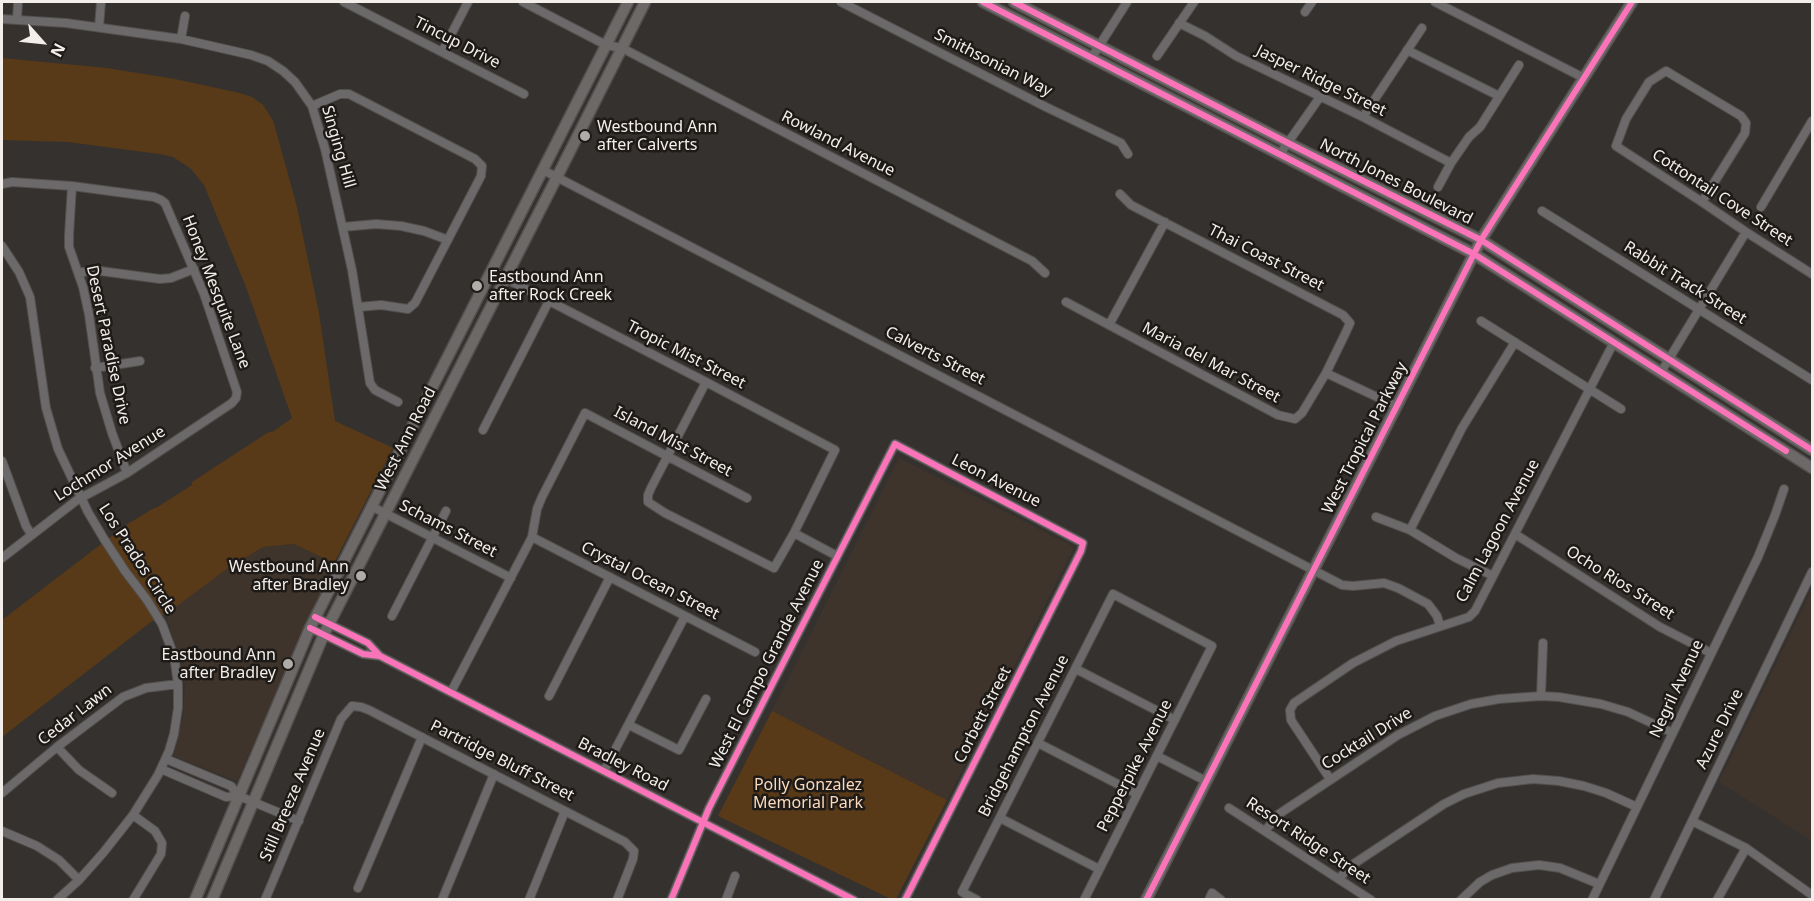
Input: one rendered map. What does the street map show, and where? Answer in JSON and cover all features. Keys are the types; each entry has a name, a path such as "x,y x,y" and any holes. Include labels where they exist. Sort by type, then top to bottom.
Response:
{"main road":[{"name":"West Ann Road","path":"212,900 327,629 557,177 614,46 628,2"},
{"name":"West Ann Road","path":"195,900 313,622 371,506 543,170 614,46 645,2"},
{"name":"North Jones Boulevard","path":"983,2 1474,254 1812,468"},
{"name":"North Jones Boulevard","path":"1012,2 1481,240 1812,450"},
{"name":"West Tropical Parkway","path":"1146,900 1481,240 1632,2"}],"street":[{"path":"17,20 18,2"},
{"path":"99,27 101,2"},
{"name":"Tincup Drive","path":"344,2 524,94"},
{"path":"442,52 468,2"},
{"name":"Rowland Avenue","path":"523,2 614,46 1032,261 1045,273"},
{"name":"Smithsonian Way","path":"841,2 1121,143 1128,154"},
{"path":"1005,12 1012,2"},
{"path":"1092,57 1127,2"},
{"path":"1156,56 1194,2"},
{"path":"1305,12 1312,2"},
{"path":"1435,2 1584,78"},
{"path":"181,39 185,16"},
{"name":"Singing Hill","path":"2,19 99,27 181,39 251,55 267,61 295,82 312,106 322,137 359,307 370,383 375,390 398,402"},
{"name":"Jasper Ridge Street","path":"1179,23 1236,56 1363,117 1451,163"},
{"path":"1363,117 1422,28"},
{"path":"1407,50 1499,96"},
{"path":"1438,187 1451,163 1469,137 1480,127 1519,65"},
{"name":"Cottontail Cove Street","path":"1702,202 1745,133 1746,123 1741,116 1666,71 1649,82 1626,119 1616,146 1812,274"},
{"path":"312,106 342,94 349,94 475,159 482,166 480,176 413,306 405,309 381,305 359,307"},
{"path":"1280,154 1320,97"},
{"path":"1761,207 1812,121"},
{"name":"Calverts Street","path":"543,170 1342,585 1384,583 1398,588 1428,604 1437,616 1440,626"},
{"path":"2,184 12,182 72,186"},
{"name":"Honey Mesquite Lane","path":"72,186 154,196 165,203 204,294 234,381 236,398"},
{"name":"Desert Paradise Drive","path":"72,186 69,247 89,315 95,368 107,418 128,473"},
{"name":"Thai Coast Street","path":"1120,194 1131,205 1343,315 1350,323 1326,373"},
{"name":"Rabbit Track Street","path":"1542,210 1812,380"},
{"path":"1109,325 1164,222"},
{"path":"343,227 376,224 401,226 448,240"},
{"path":"1661,372 1746,232"},
{"name":"Los Prados Circle","path":"2,246 19,272 30,297 46,408 58,449 81,498 104,539 152,606 162,624 174,656 178,684 176,725 161,769 133,815 79,880 57,900"},
{"path":"78,273 93,270 160,279 171,278 194,269"},
{"name":"Tropic Mist Street","path":"491,271 835,450 794,533"},
{"path":"483,430 549,301"},
{"name":"Maria del Mar Street","path":"1066,303 1278,416 1295,419 1302,412 1326,373"},
{"path":"1480,321 1622,409"},
{"path":"1410,530 1462,428 1515,342"},
{"name":"Calm Lagoon Avenue","path":"1330,779 1291,720 1290,710 1294,703 1353,663 1396,641 1469,617 1475,611 1614,342"},
{"path":"95,368 140,361"},
{"path":"1326,373 1396,406"},
{"path":"706,382 651,488 648,502 774,568 794,533 837,556"},
{"name":"Lochmor Avenue","path":"2,558 81,498 128,473 232,403 236,398"},
{"name":"Island Mist Street","path":"531,537 542,497 585,413 747,498"},
{"name":"Leon Avenue","path":"895,444 1083,543"},
{"name":"West El Campo Grande Avenue","path":"671,900 703,821 895,444"},
{"path":"2,462 31,534"},
{"name":"Negril Avenue","path":"1592,900 1758,557 1784,489"},
{"name":"Schams Street","path":"371,506 512,578"},
{"path":"392,616 446,511"},
{"path":"1376,517 1410,530 1456,558 1493,576"},
{"name":"Ocho Rios Street","path":"1515,534 1660,627 1711,653"},
{"path":"451,692 512,578 531,537"},
{"name":"Crystal Ocean Street","path":"531,537 755,652"},
{"name":"Corbett Street","path":"904,900 1083,543"},
{"name":"Azure Drive","path":"1653,900 1812,572"},
{"path":"549,696 610,577"},
{"name":"Pepperpike Avenue","path":"1084,900 1212,646 1113,594"},
{"name":"Bridgehampton Avenue","path":"977,900 962,892 1113,594"},
{"path":"604,771 685,616"},
{"name":"Bradley Road","path":"313,622 368,644 380,656 854,900"},
{"path":"1541,696 1543,643"},
{"path":"1076,669 1175,720"},
{"name":"Cedar Lawn","path":"2,794 115,702 130,693 146,688 178,684"},
{"name":"Cocktail Drive","path":"1265,831 1279,814 1398,735 1435,716 1471,704 1499,699 1559,697 1601,704 1628,712 1673,733"},
{"path":"629,725 679,750 706,699"},
{"name":"Partridge Bluff Street","path":"352,706 361,706 626,842 634,851 633,859 616,900"},
{"name":"Still Breeze Avenue","path":"265,900 341,719 352,706"},
{"path":"358,888 422,737"},
{"path":"1038,743 1137,794"},
{"path":"57,747 79,770 112,793"},
{"path":"1157,756 1206,781"},
{"path":"166,759 231,786 239,796"},
{"path":"161,769 226,797 239,796 298,821"},
{"path":"442,900 494,774"},
{"path":"1338,879 1349,867 1444,804 1464,794 1498,783 1533,779 1559,781 1606,793 1637,807"},
{"name":"Resort Ridge Street","path":"1229,808 1371,900"},
{"path":"529,900 565,811"},
{"path":"133,815 155,831 162,843 161,854 134,900"},
{"path":"1000,818 1099,869"},
{"path":"1692,821 1746,848 1812,895"},
{"path":"2,831 37,846 59,860 79,880"},
{"path":"1717,900 1746,848"},
{"path":"1461,900 1480,882 1512,868 1539,865 1560,868 1599,884"},
{"path":"726,900 735,876"},
{"path":"1210,896 1221,900"}],"shaded area":[{"path":"899,458 1074,547 947,800 772,711"},
{"path":"294,544 334,563 237,781 173,756 183,718 185,685 165,612 228,568 263,547"},
{"path":"1812,590 1812,841 1719,782"}],"green space":[{"path":"2,58 107,68 175,79 240,93 252,97 263,105 273,120 297,207 319,313 335,421 393,448 334,563 294,544 263,547 228,568 170,611 151,622 2,737 2,620 126,525 192,485 192,482 292,418 246,287 204,185 190,168 173,157 68,142 2,140"},
{"name":"Polly Gonzalez Memorial Park","path":"772,711 947,800 896,899 891,899 718,816"}],"cycle path":[{"path":"983,2 1474,254 1786,451"},
{"path":"1014,2 1481,240 1812,450"},
{"path":"1146,900 1481,240 1632,2"},
{"path":"671,900 709,808 895,444 1083,543 905,900"},
{"path":"315,617 368,643 380,656 854,900"},
{"path":"310,628 363,654 380,656"}],"place":[{"name":"Westbound Ann after Calverts","path":"585,136"},
{"name":"Eastbound Ann after Rock Creek","path":"477,286"},
{"name":"Westbound Ann after Bradley","path":"361,576"},
{"name":"Eastbound Ann after Bradley","path":"288,664"}]}
